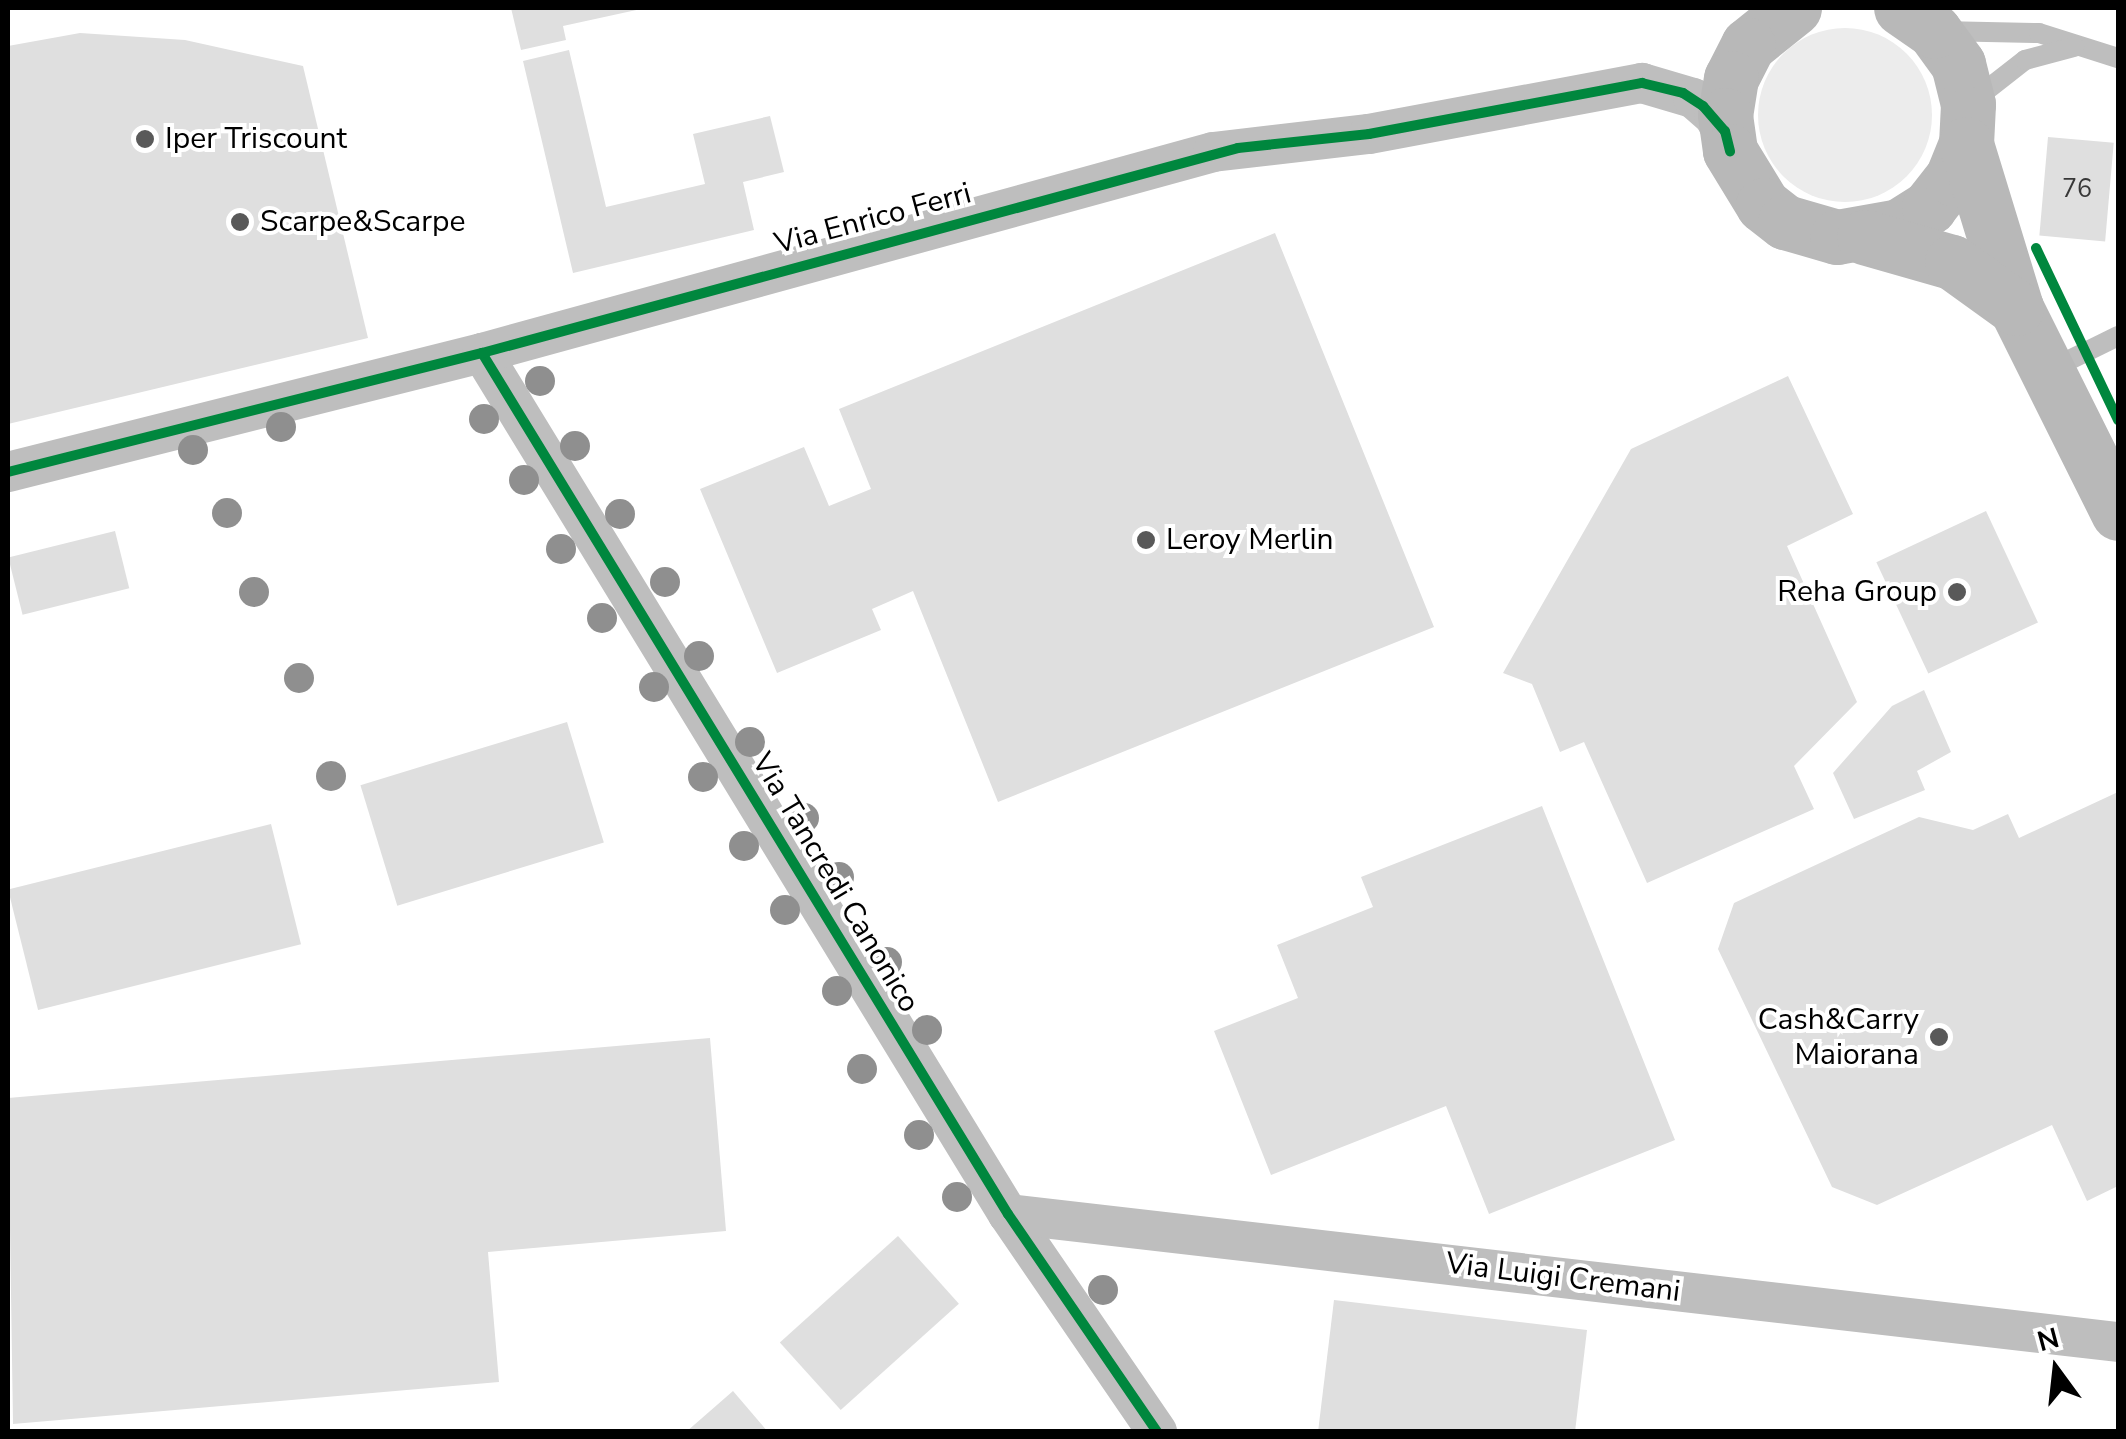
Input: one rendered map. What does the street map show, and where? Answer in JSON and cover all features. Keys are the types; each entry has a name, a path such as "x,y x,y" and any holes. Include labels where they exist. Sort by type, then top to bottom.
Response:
{"street":[{"path":"1774,11 1748,45 1731,78 1725,115 1730,151 1743,180 1785,222 1810,232 1864,237 1952,262 2016,308"},
{"path":"1922,15 1958,64 1967,124 2016,308 2118,513"},
{"name":"Via Enrico Ferri","path":"8,472 482,353 1186,158 1410,127 1587,88 1642,83 1683,93 1714,116 1730,151"},
{"path":"1864,237 1929,206 1952,178 1967,124"},
{"name":"Via Tancredi Canonico","path":"482,353 1008,1214 1157,1432"},
{"name":"Via Luigi Cremani","path":"1008,1214 2118,1342"}],"lane":[{"path":"1922,15 2091,46 2118,58"},
{"path":"1967,124 2024,60 2091,46"},
{"path":"2048,371 2118,336"}],"shaded area":[{"path":"1845,28 1878,34 1907,53 1926,82 1932,115 1926,148 1907,177 1878,196 1845,202 1812,196 1783,177 1764,148 1758,115 1764,82 1783,53 1812,34"}],"building":[{"path":"511,8 641,9 563,26 566,40 521,50"},
{"path":"80,33 185,40 303,66 368,338 8,424 8,46"},
{"path":"569,50 606,207 705,184 693,134 770,116 784,172 743,182 754,230 573,273 523,61"},
{"path":"2048,137 2114,143 2105,241 2039,236"},
{"name":"Leroy Merlin","path":"1275,233 1434,627 998,802 913,591 872,609 881,630 777,673 700,489 804,447 829,506 871,489 839,409"},
{"path":"1788,376 1853,514 1787,546 1857,702 1794,766 1814,809 1647,883 1584,742 1560,752 1532,684 1503,673 1631,449"},
{"name":"Reha Group","path":"1986,511 2038,622 1928,674 1876,562"},
{"path":"115,531 129,588 23,615 8,558"},
{"path":"1924,690 1951,752 1917,771 1925,790 1854,819 1833,773 1892,706"},
{"path":"567,722 604,842 397,906 360,785"},
{"name":"Cash&Carry Maiorana","path":"2118,792 2118,1186 2087,1201 2052,1125 1877,1205 1832,1187 1718,949 1734,903 1919,817 1973,830 2008,814 2019,838"},
{"path":"1542,806 1675,1140 1489,1214 1446,1106 1271,1175 1214,1031 1298,998 1277,945 1373,907 1361,877"},
{"path":"271,824 301,944 38,1010 8,890"},
{"path":"710,1038 726,1231 488,1252 499,1382 13,1424 8,1098"},
{"path":"898,1236 959,1304 841,1410 780,1342"},
{"path":"1334,1300 1587,1330 1575,1432 1318,1432"},
{"path":"733,1391 768,1432 686,1432"}],"cycle path":[{"path":"8,472 482,353 1238,148 1369,134 1642,83 1683,93 1703,106 1725,131 1730,151"},
{"path":"2036,248 2118,420"},
{"path":"482,353 1008,1214 1157,1432"}],"place":[{"name":"Iper Triscount","path":"145,139"},
{"name":"Scarpe&Scarpe","path":"240,222"},
{"name":"Leroy Merlin","path":"1146,540"},
{"name":"Reha Group","path":"1957,592"},
{"name":"Cash&Carry Maiorana","path":"1939,1037"}]}
